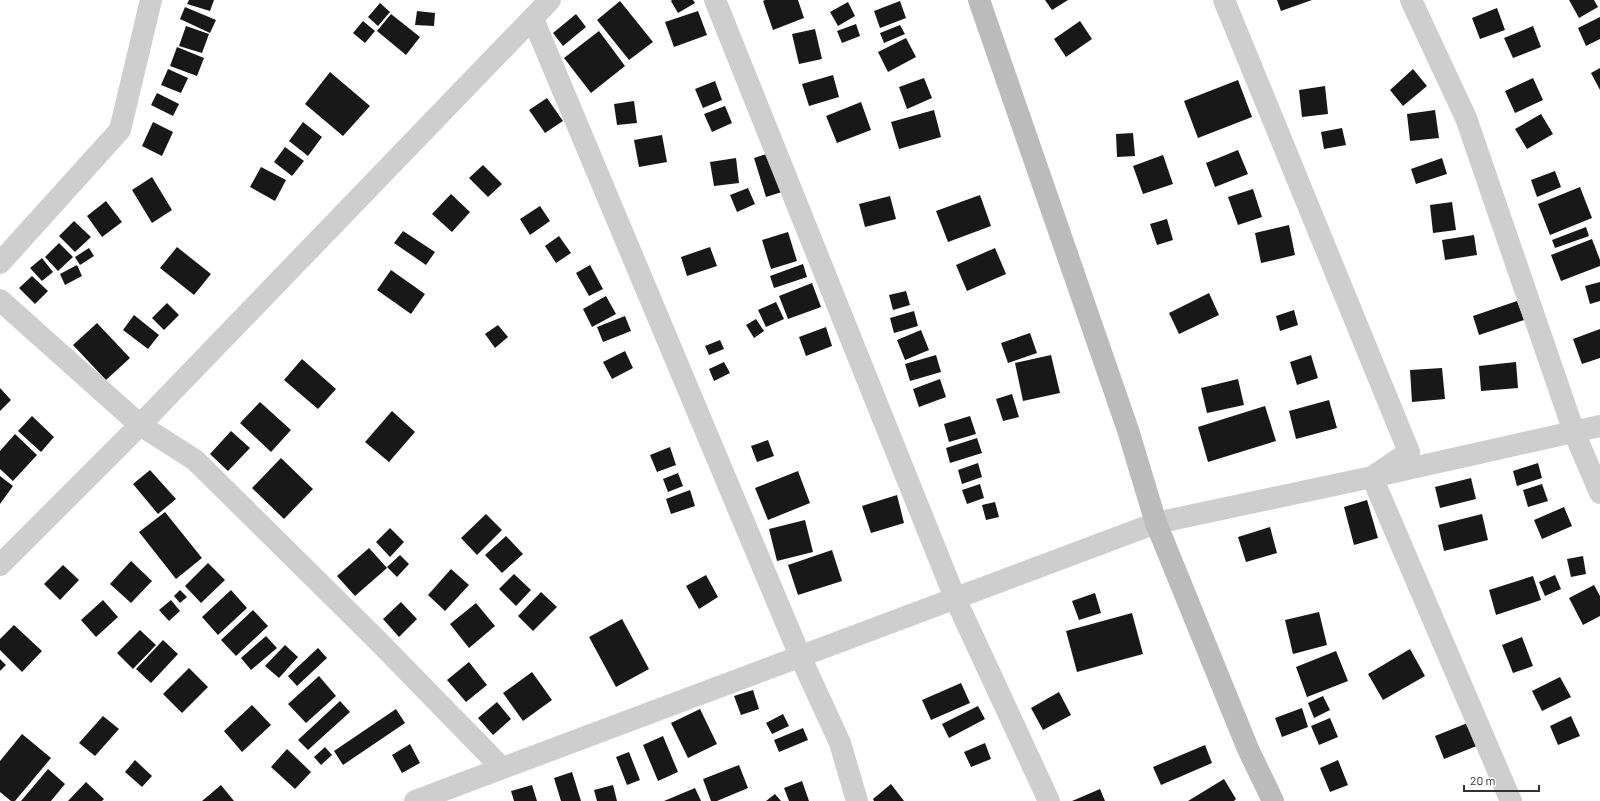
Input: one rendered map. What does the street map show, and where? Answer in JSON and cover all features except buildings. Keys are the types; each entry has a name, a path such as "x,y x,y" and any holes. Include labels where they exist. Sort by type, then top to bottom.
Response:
{"street":[{"path":"0,263 120,130 151,0"},
{"path":"2,559 140,425 550,0"},
{"path":"715,0 955,598 1049,801"},
{"path":"979,0 1128,430 1156,523 1248,749 1273,801"},
{"path":"1224,0 1409,452 1372,477"},
{"path":"1411,0 1466,118 1574,432 1600,493"},
{"path":"533,19 800,656 840,743 857,801"},
{"path":"0,300 140,425 196,460 378,641 501,767"},
{"path":"415,801 501,767 1156,523 1600,426"},
{"path":"1372,477 1511,801"}]}
